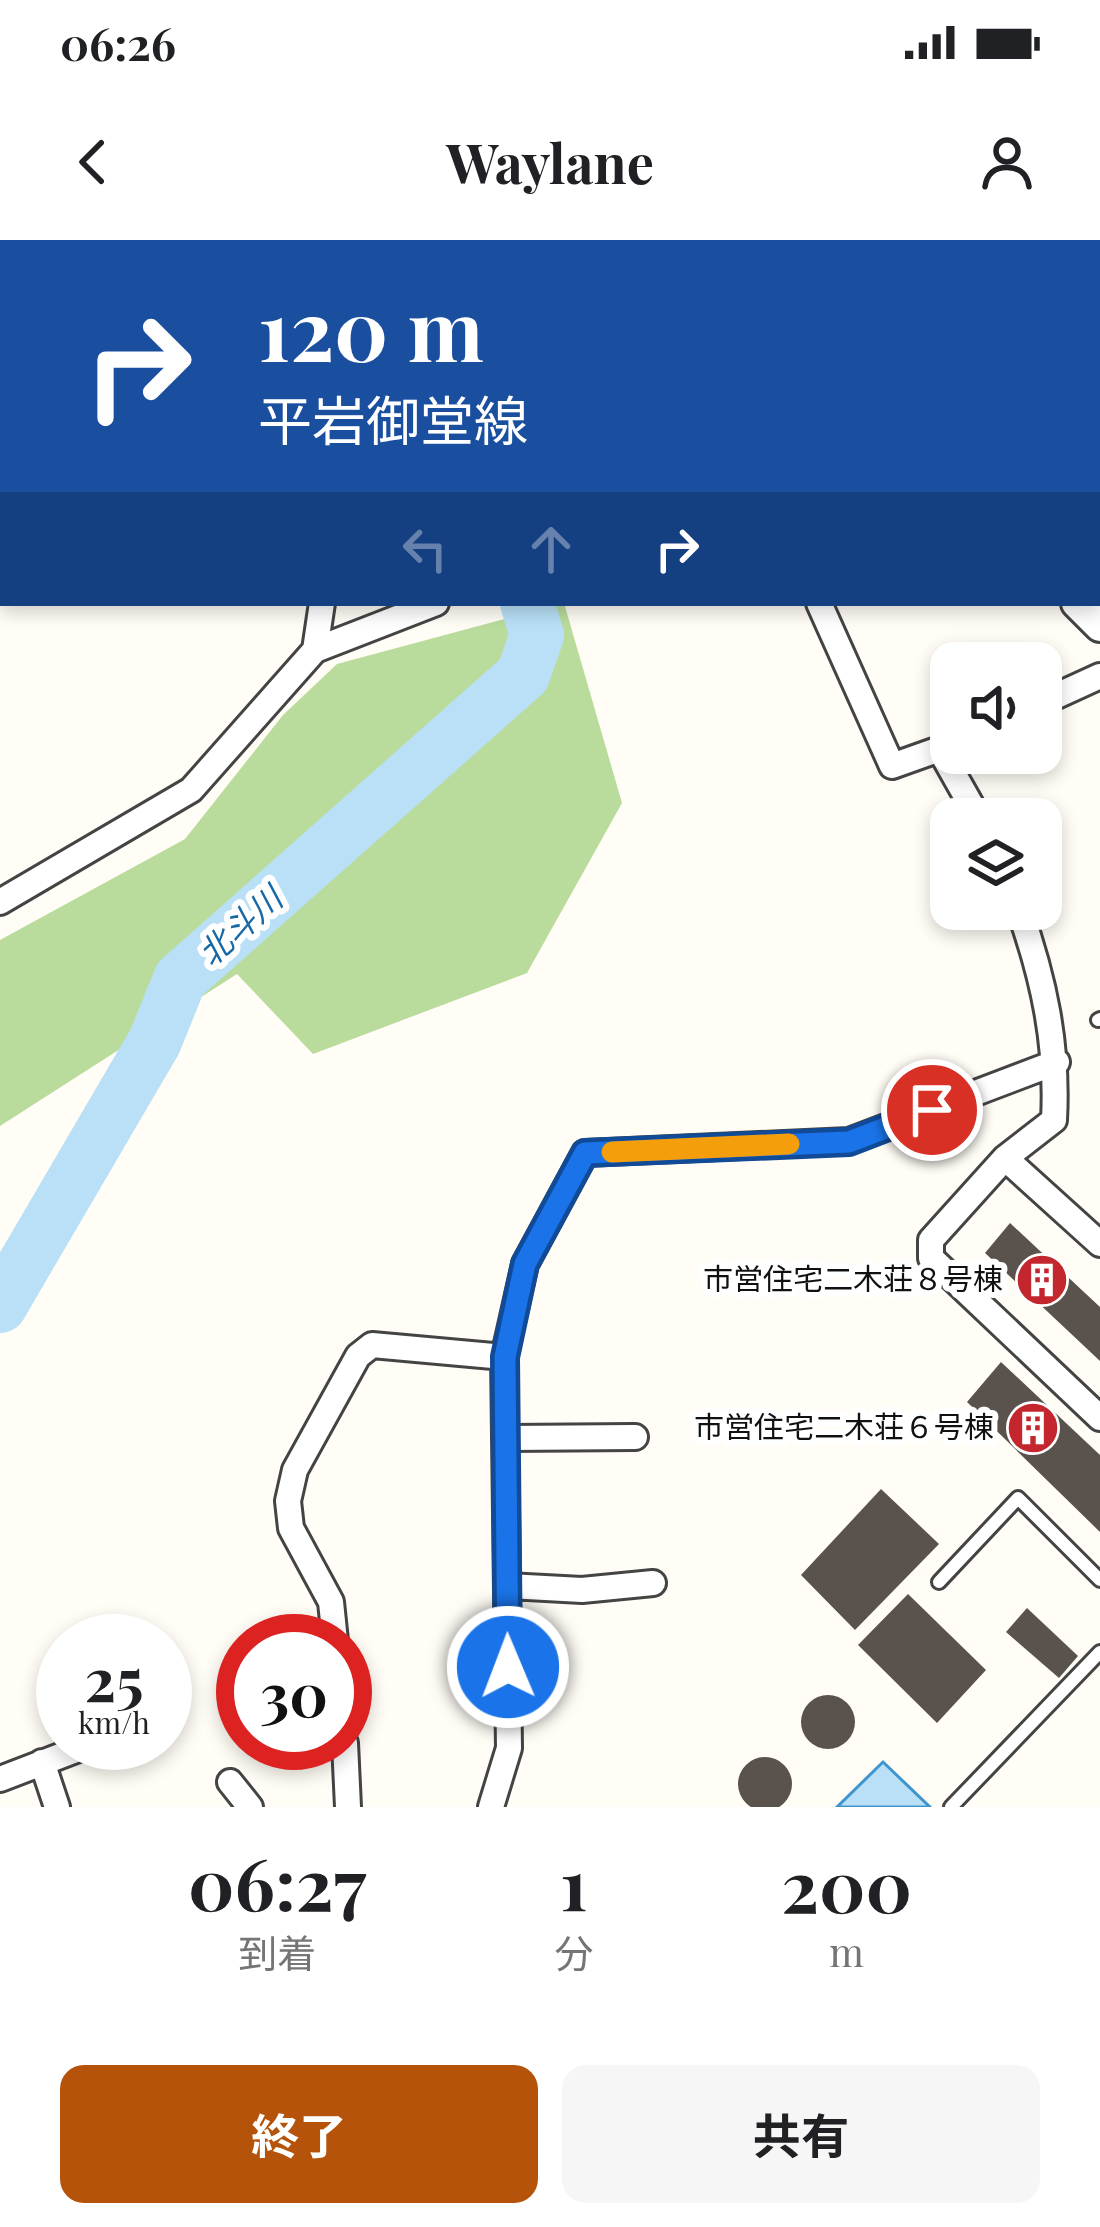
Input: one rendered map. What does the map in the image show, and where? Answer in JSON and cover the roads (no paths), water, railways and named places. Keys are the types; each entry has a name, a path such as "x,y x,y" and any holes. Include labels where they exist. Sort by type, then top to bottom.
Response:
{"street":[{"path":"315,650 322,606"},
{"path":"0,902 191,790 315,650 428,606"},
{"path":"820,606 892,766 930,753"},
{"path":"1062,694 1100,676"},
{"path":"1026,930 1040,969 1057,1063 1054,1120 1005,1158 931,1240 931,1258 1100,1418"},
{"path":"491,1807 508,1748 505,1357 525,1264 585,1153 849,1142 1057,1063"},
{"path":"1005,1158 1100,1244"},
{"path":"332,1614 331,1602 291,1528 288,1501 295,1470 358,1356 372,1345 505,1357"},
{"path":"506,1438 635,1437"},
{"path":"507,1586 582,1590 653,1583"},
{"path":"0,1780 36,1765"},
{"path":"45,1770 57,1807"},
{"path":"346,1770 348,1807"},
{"path":"230,1782 250,1807"}],"lane":[{"path":"939,1582 1018,1498 1100,1580"},
{"path":"951,1807 1100,1652"}],"water":[{"path":"883,1762 930,1807 837,1807"}],"waterway":[{"name":"北斗川","path":"0,1306 155,1041 180,979 523,675 537,635 528,606"}],"place":[{"name":"市営住宅二木荘８号棟","path":"1042,1280"},
{"name":"市営住宅二木荘６号棟","path":"1033,1428"}]}
